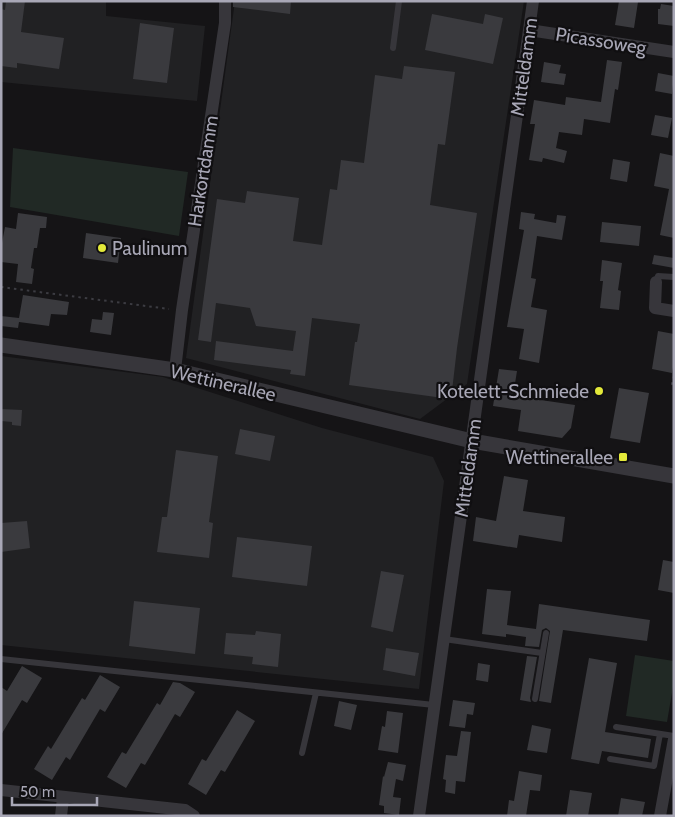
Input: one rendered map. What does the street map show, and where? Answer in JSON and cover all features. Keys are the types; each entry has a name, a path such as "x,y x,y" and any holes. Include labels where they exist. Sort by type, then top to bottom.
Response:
{"street":[{"name":"Harkortdamm","path":"175,370 182,310 225,23 225,1"},
{"name":"Mitteldamm","path":"419,816 533,1"},
{"name":"Picassoweg","path":"529,30 674,52"},
{"path":"656,282 655,308 674,311"},
{"name":"Wettinerallee","path":"1,344 175,370 472,441 674,476"},
{"path":"660,816 674,738"},
{"path":"1,790 185,810 194,816"},
{"path":"61,816 63,798"}],"lane":[{"path":"393,48 399,1"},
{"path":"656,282 658,276 674,277"},
{"path":"535,699 546,633"},
{"path":"444,639 542,654"},
{"path":"1,659 434,705"},
{"path":"302,754 316,693"},
{"path":"616,727 674,738"},
{"path":"610,759 654,766 660,734"}],"path":[{"path":"1,287 182,310"},
{"path":"674,376 672,384 674,385"}],"shaded area":[{"path":"1,1 106,1 106,16 205,26 197,101 1,82"},
{"path":"235,1 524,1 467,384 420,419 186,358"},
{"path":"13,148 188,172 179,236 10,207"},
{"path":"1,356 163,377 322,428 433,457 444,481 419,689 1,645"},
{"path":"635,655 674,661 674,681 667,722 626,716"}],"building":[{"path":"6,1 25,1 21,32 64,38 59,69 17,63 17,68 1,66 1,9 5,10"},
{"path":"233,1 291,1 290,14 233,7"},
{"path":"619,1 638,2 634,28 615,25"},
{"path":"661,4 674,6 674,26 658,24 658,9 660,9"},
{"path":"432,14 483,24 485,14 503,18 493,64 425,50"},
{"path":"140,23 174,28 167,83 133,79"},
{"path":"607,60 622,62 618,90 615,89 610,123 584,119 582,135 559,132 556,148 567,151 564,163 543,158 542,162 529,160 535,124 530,124 534,100 565,105 566,97 601,102"},
{"path":"544,62 561,65 559,73 566,74 564,85 541,82"},
{"path":"404,66 455,72 445,145 438,144 430,205 477,213 452,391 443,398 349,385 355,342 357,342 360,324 312,318 305,376 290,374 291,370 214,360 216,341 293,351 296,331 256,326 250,308 216,303 211,342 198,340 217,199 245,203 247,191 299,198 293,241 322,245 330,189 337,190 341,160 364,163 375,75 402,79"},
{"path":"658,73 674,76 672,94 655,91"},
{"path":"655,115 672,118 668,138 651,135"},
{"path":"660,153 674,156 674,238 660,235 669,189 654,186"},
{"path":"613,159 630,162 627,182 610,179"},
{"path":"521,212 535,214 534,219 556,223 557,215 566,216 562,240 537,236 531,278 536,279 531,307 547,310 539,363 519,359 524,329 507,327 524,230 519,229"},
{"path":"18,213 47,217 46,228 40,228 37,248 34,248 31,268 34,269 32,284 16,282 18,264 1,262 1,248 5,227 16,229"},
{"path":"602,222 641,226 639,246 600,242"},
{"name":"Paulinum","path":"86,233 121,238 118,263 83,258"},
{"path":"654,255 674,258 674,268 652,264"},
{"path":"602,260 622,263 618,290 621,291 619,310 600,308 603,281 600,281"},
{"path":"23,295 69,302 67,315 51,314 49,326 19,322 18,328 1,326 1,316 19,318"},
{"path":"103,312 114,313 111,335 90,332 92,319 102,320"},
{"path":"658,331 674,334 672,373 652,369"},
{"path":"499,369 517,371 513,396 575,405 571,428 562,438 518,431 521,410 493,406"},
{"path":"619,388 649,393 640,443 610,438"},
{"path":"1,409 22,410 21,426 12,425 12,422 1,421"},
{"path":"240,429 275,436 270,461 235,454"},
{"path":"176,450 218,456 209,522 213,523 209,558 157,552 162,517 167,517"},
{"path":"504,476 528,480 523,511 565,517 562,542 519,535 517,548 473,541 476,517 496,521"},
{"path":"27,521 30,548 1,552 1,523"},
{"path":"237,537 312,546 307,586 232,577"},
{"path":"663,560 674,562 674,593 658,590"},
{"path":"381,571 404,575 393,632 371,627"},
{"path":"487,589 511,591 507,625 536,629 539,604 650,620 647,641 563,630 551,703 539,701 550,631 546,628 542,630 539,647 525,646 526,637 506,634 506,637 482,634"},
{"path":"134,601 200,608 195,654 129,646"},
{"path":"256,631 281,634 278,667 252,664 253,657 224,654 226,633 255,635"},
{"path":"386,648 419,653 415,676 383,670"},
{"path":"527,656 537,657 530,698 531,702 520,700"},
{"path":"589,658 617,663 605,732 651,739 648,758 602,751 599,764 571,759"},
{"path":"478,663 490,665 488,682 476,680"},
{"path":"22,666 42,678 27,703 22,700 1,735 1,687 7,691"},
{"path":"100,675 120,687 105,712 100,709 70,760 66,757 52,780 34,769 48,746 51,749 82,698 85,700"},
{"path":"173,682 180,683 195,692 180,717 175,714 145,765 141,763 126,788 107,777 122,752 126,754 157,703 160,705"},
{"path":"453,700 475,703 473,715 467,714 465,728 449,726"},
{"path":"339,701 357,705 351,730 334,726"},
{"path":"237,710 255,721 225,772 221,770 206,795 188,784 202,759 206,761"},
{"path":"387,711 403,713 398,753 378,750 382,726 385,727"},
{"path":"532,725 551,729 547,753 527,750"},
{"path":"461,731 471,732 465,782 456,781 455,794 445,792 446,780 443,779 446,755 457,756"},
{"path":"388,762 406,765 403,781 396,779 393,797 401,798 399,815 384,813 384,806 379,805 383,776"},
{"path":"519,771 542,775 540,791 530,790 526,816 507,816 509,800 514,801"},
{"path":"570,790 592,793 588,816 566,816"},
{"path":"621,798 645,802 642,816 618,816"}],"place":[{"name":"Paulinum","path":"102,248"},
{"name":"Kotelett-Schmiede","path":"599,391"},
{"name":"Wettinerallee","path":"623,457"}]}
